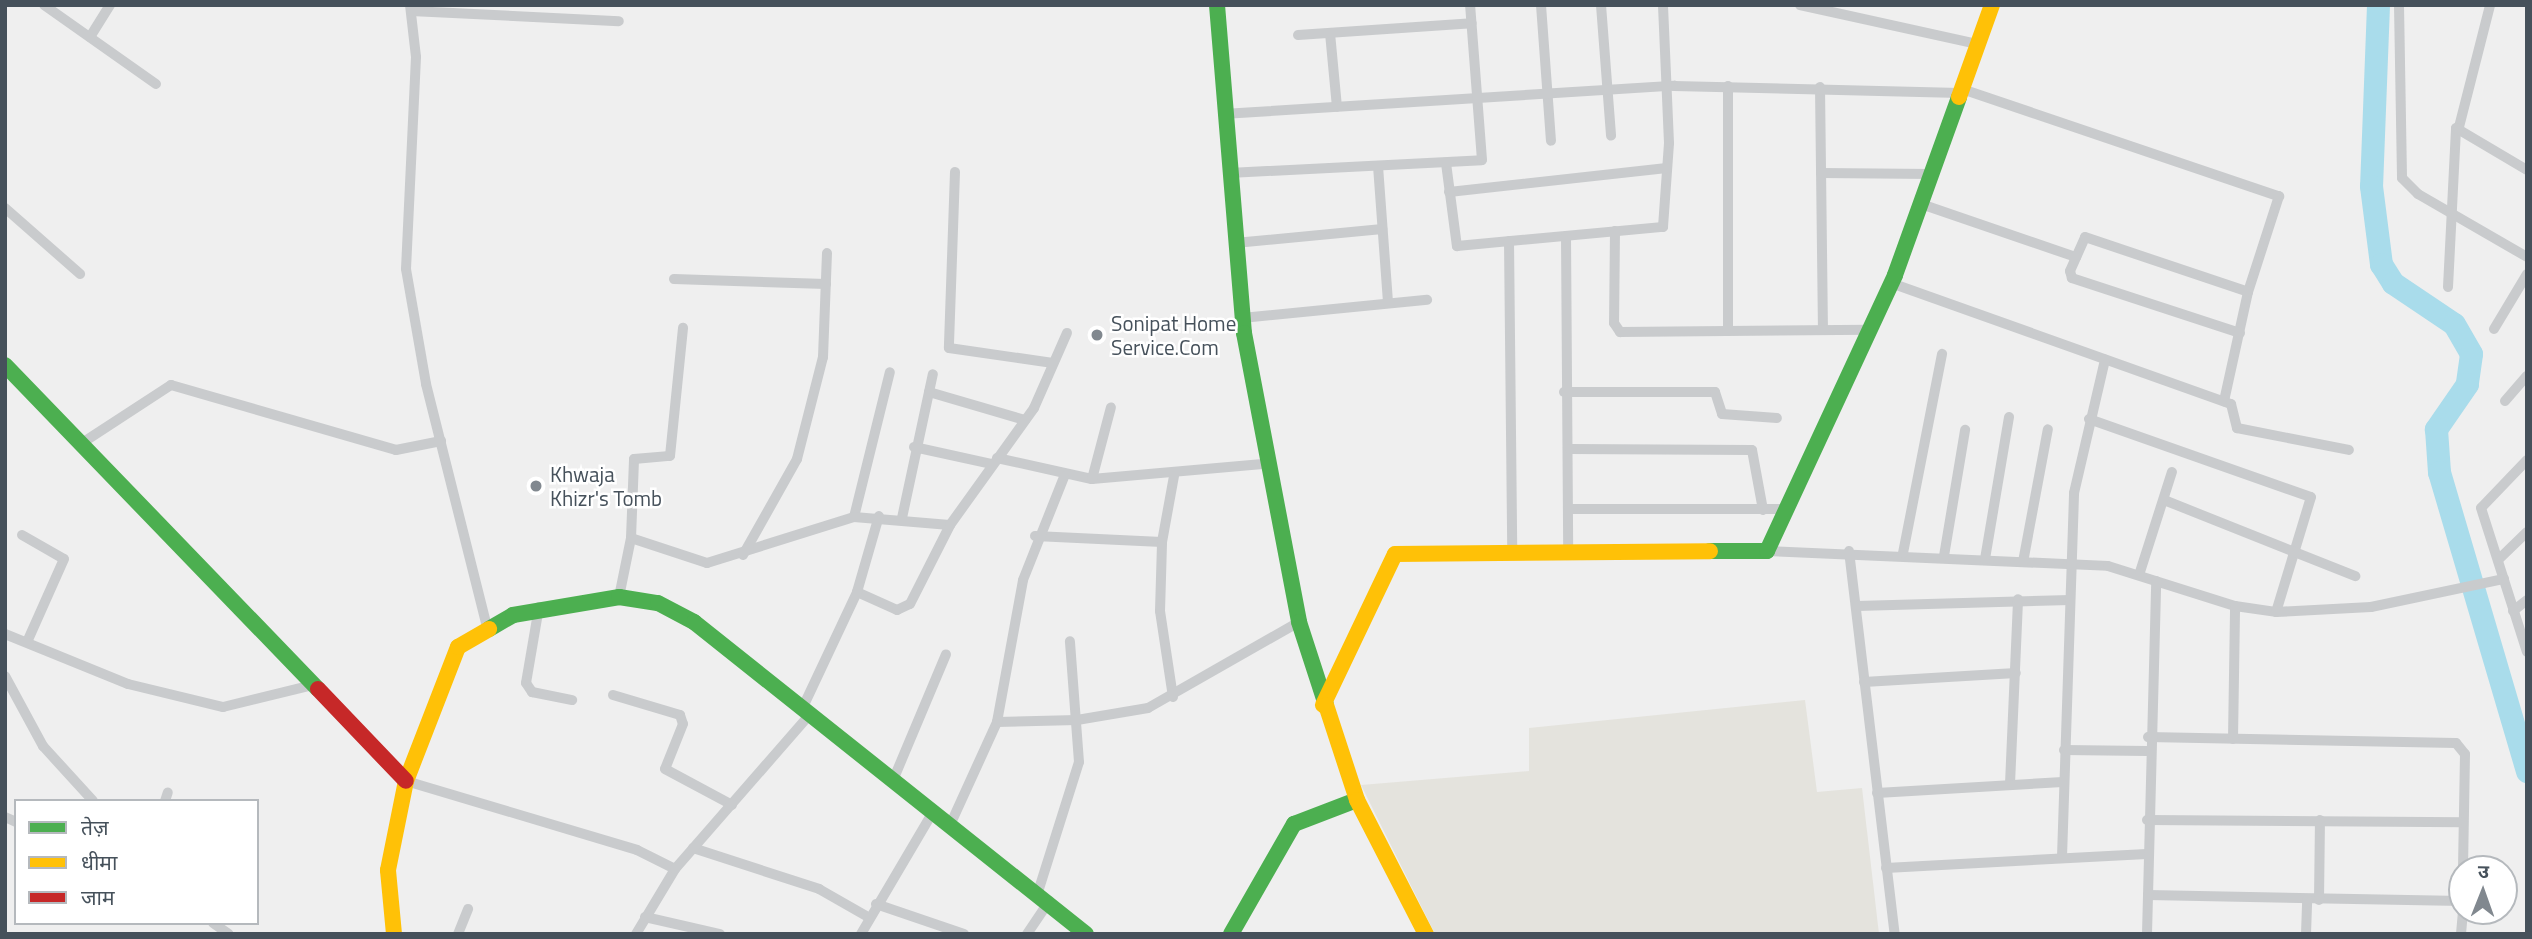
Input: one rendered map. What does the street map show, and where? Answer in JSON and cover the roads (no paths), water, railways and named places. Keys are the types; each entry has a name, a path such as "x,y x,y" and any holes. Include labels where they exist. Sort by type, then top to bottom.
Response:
{"street":[{"path":"44,5 156,84"},
{"path":"90,37 110,5"},
{"path":"1217,5 1223,114 1242,318 1265,464 1299,622 1323,705 1357,800 1426,934"},
{"path":"1228,173 1446,163 1484,158 1470,5"},
{"path":"1541,5 1545,94 1551,141"},
{"path":"1601,5 1611,136"},
{"path":"1446,163 1454,244 1665,226 1667,168 1663,5"},
{"path":"1800,5 1978,44"},
{"path":"1767,551 1789,509 1891,283 1992,5"},
{"path":"2399,5 2402,178 2527,257"},
{"path":"2448,287 2451,211 2459,127 2490,5"},
{"path":"486,626 441,441 406,269 416,57 411,8 619,21"},
{"path":"1298,36 1472,23"},
{"path":"1330,33 1337,107"},
{"path":"1223,114 1665,86 1961,91 2278,195 2248,292 2224,401"},
{"path":"1728,86 1728,331"},
{"path":"1820,87 1824,330"},
{"path":"2459,127 2527,170"},
{"path":"1378,166 1388,303"},
{"path":"1449,192 1667,168"},
{"path":"954,172 949,348 1053,363"},
{"path":"1821,173 1931,174"},
{"path":"1921,204 2076,257"},
{"path":"5,208 80,274"},
{"path":"1235,243 1382,229"},
{"path":"1615,231 1616,329 1869,330"},
{"path":"1566,236 1564,392 1570,449 1568,551"},
{"path":"2240,333 2072,278 2076,257 2085,237 2248,292"},
{"path":"1509,241 1512,550"},
{"path":"743,555 797,459 823,357 827,253"},
{"path":"2494,329 2527,274"},
{"path":"674,279 826,284"},
{"path":"1891,283 2224,401 2234,406 2237,429 2349,450"},
{"path":"1242,318 1427,300"},
{"path":"619,597 631,538 635,456 670,456 683,328"},
{"path":"857,592 906,608 950,525 1025,420 1067,333"},
{"path":"1903,553 1942,354"},
{"path":"2063,857 2063,782 2074,493 2089,419 2105,360"},
{"path":"5,365 79,445 406,781 636,849 675,869"},
{"path":"854,517 890,372"},
{"path":"902,519 914,447 933,374"},
{"path":"2505,401 2527,376"},
{"path":"79,445 172,385 396,450 441,441"},
{"path":"929,392 1025,420"},
{"path":"1564,392 1714,392 1722,414 1777,418"},
{"path":"1092,479 1111,407"},
{"path":"1985,559 2009,416"},
{"path":"2089,419 2309,495 2276,612"},
{"path":"2022,562 2048,429"},
{"path":"1944,556 1965,430"},
{"path":"914,447 1063,477 1092,479 1174,476 1265,464"},
{"path":"1570,449 1752,450 1763,510"},
{"path":"2527,460 2481,508 2527,652"},
{"path":"2140,572 2172,472"},
{"path":"1173,697 1162,654 1162,541 1174,476"},
{"path":"951,824 997,722 1035,536 1063,477"},
{"path":"2164,500 2354,576"},
{"path":"1569,509 1789,509"},
{"path":"631,538 694,563 743,555 854,517 879,516 950,525"},
{"path":"636,934 675,869 732,805 807,710 857,592 879,516"},
{"path":"2498,560 2527,532"},
{"path":"22,535 64,559 27,642"},
{"path":"1035,536 1162,541"},
{"path":"1323,705 1395,554 1512,550 1849,551 2071,564 2140,572 2156,580 2235,606 2276,612 2371,607 2504,579"},
{"path":"1849,551 1895,934"},
{"path":"2147,934 2147,751 2156,580"},
{"path":"394,934 388,870 406,781 448,665 486,626 539,607 619,597 676,611 894,778 1086,934"},
{"path":"1857,606 2018,599 2070,600"},
{"path":"2010,784 2018,599"},
{"path":"2513,611 2527,600"},
{"path":"2233,739 2235,606"},
{"path":"539,607 526,683 533,692 572,700"},
{"path":"997,722 1077,720 1173,697 1299,622"},
{"path":"5,634 128,684 223,707 313,685"},
{"path":"1027,934 1043,897 1077,778 1077,720 1070,641"},
{"path":"894,778 946,654"},
{"path":"1864,682 2016,673"},
{"path":"5,676 43,746 91,799"},
{"path":"613,695 680,715 683,724 665,769 732,805"},
{"path":"2148,737 2456,743 2465,754 2463,855"},
{"path":"2064,750 2147,751"},
{"path":"1877,793 2063,782"},
{"path":"1231,934 1294,824 1357,800"},
{"path":"861,934 868,917 934,810"},
{"path":"2147,820 2463,822"},
{"path":"2305,934 2313,900 2320,820"},
{"path":"693,848 819,889 868,917"},
{"path":"1886,868 2063,857 2147,855"},
{"path":"2148,895 2448,901"},
{"path":"876,904 964,934"},
{"path":"458,934 468,909"},
{"path":"645,917 720,934"}],"waterway":[{"path":"2378,5 2371,186 2381,264 2393,283 2454,324 2471,354 2467,384 2436,429 2439,472 2527,771"}],"place":[{"name":"Sonipat Home Service.Com","path":"1097,335"},
{"name":"Khwaja Khizr's Tomb","path":"536,486"}]}
